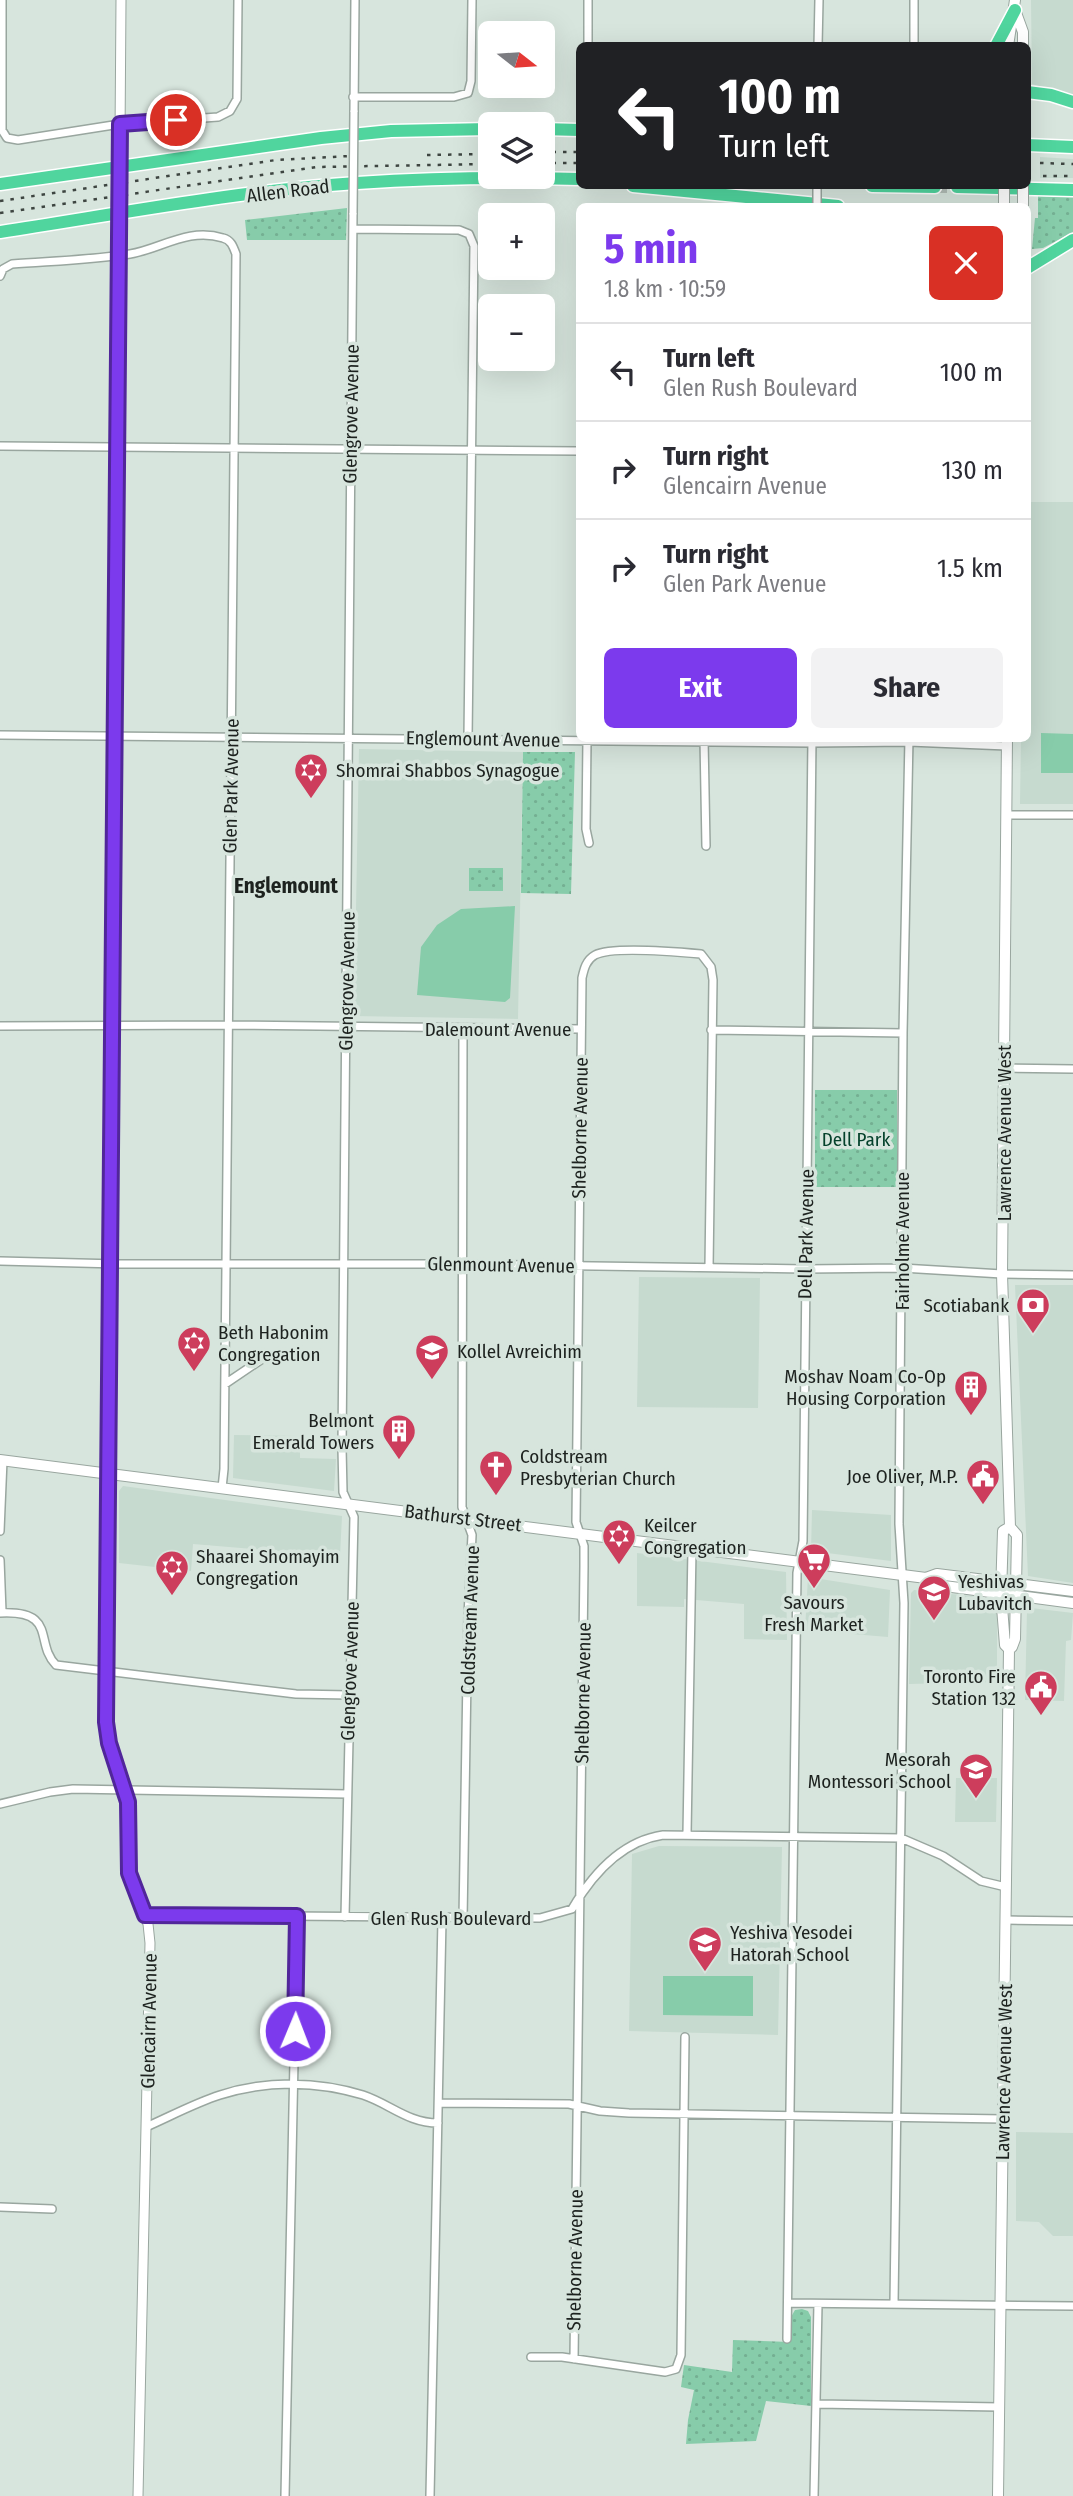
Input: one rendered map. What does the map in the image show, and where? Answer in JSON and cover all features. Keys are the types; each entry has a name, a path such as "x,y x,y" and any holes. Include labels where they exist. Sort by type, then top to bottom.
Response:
{"highway":[{"path":"998,42 1015,5"},
{"path":"1031,92 1051,94 1073,102"},
{"path":"0,184 308,140 391,131 478,129"},
{"path":"555,129 576,130"},
{"path":"1031,145 1073,147"},
{"name":"Allen Road","path":"0,232 258,194 356,183 460,178 576,179"},
{"path":"664,189 807,203"},
{"path":"1031,189 1073,190"},
{"path":"1031,266 1073,240"},
{"path":"1031,254 1057,250"}],"main road":[{"path":"1009,42 1015,5"},
{"path":"1015,5 1023,32 1023,42"},
{"name":"Lawrence Avenue West","path":"998,2496 1009,1649 1014,1643 1017,1583 1017,1535 1010,1527 1002,1274 1007,742"},
{"name":"Bathurst Street","path":"1,1460 902,1575 926,1577 937,1574 1073,1591"},
{"name":"Lawrence Avenue West","path":"1009,1649 1005,1645 1001,1580 1003,1531 1010,1527"},
{"name":"Bathurst Street","path":"926,1577 937,1585 1073,1603"}],"street":[{"path":"2,0 2,130 7,138 18,140 120,124 218,117 230,111 237,99 237,0"},
{"name":"Glencairn Avenue","path":"121,0 109,1264 108,1734 128,1811 128,1868 145,1915 150,1943 138,2496"},
{"name":"Glengrove Avenue","path":"345,1917 354,1517 343,1492 355,0"},
{"path":"353,97 454,97 468,93 471,81 472,0"},
{"path":"588,0 588,42"},
{"path":"818,42 819,0"},
{"path":"914,0 914,42"},
{"path":"354,229 459,230 469,234 474,246 468,738"},
{"name":"Glen Park Avenue","path":"119,255 137,252 166,241 195,236 226,238 231,242 236,254 222,1488"},
{"path":"0,276 3,269 12,264 119,255"},
{"path":"0,446 576,451"},
{"name":"Englemount Avenue","path":"0,735 576,740"},
{"path":"587,742 586,829 589,843"},
{"path":"704,742 706,846"},
{"name":"Dell Park Avenue","path":"787,2339 797,1573 803,1541 812,742"},
{"name":"Fairholme Avenue","path":"894,2303 905,1591 899,1524 903,1032 909,742"},
{"path":"1007,815 1073,815"},
{"name":"Dalemount Avenue","path":"0,1026 229,1025 581,1029 582,978 588,960 596,954 624,951 701,954 707,960 713,980 711,1030"},
{"name":"Coldstream Avenue","path":"463,1029 462,1507 472,1535 468,1616 463,1919"},
{"name":"Shelborne Avenue","path":"574,2358 584,1566 584,1546 576,1522 581,1029"},
{"path":"709,1267 711,1030 903,1032"},
{"path":"1005,1068 1073,1069"},
{"name":"Glenmount Avenue","path":"0,1261 109,1264 344,1263 902,1268 1073,1275"},
{"path":"225,1384 265,1357"},
{"path":"0,1531 1,1460"},
{"path":"687,1834 692,1549"},
{"path":"0,1560 1,1613 32,1618 40,1624 51,1658 56,1665 296,1694 349,1695"},
{"path":"0,1804 61,1791 347,1794"},
{"name":"Glen Rush Boulevard","path":"145,1915 527,1920 548,1917 572,1909 587,1883 634,1844 655,1836 687,1834 901,1838 943,1856 981,1881 1006,1887"},
{"path":"285,2496 297,1916"},
{"path":"430,2496 442,1919"},
{"path":"1006,1920 1073,1921"},
{"path":"530,2357 574,2358 665,2372 676,2369 681,2355 685,2037"},
{"path":"146,2127 221,2095 254,2087 295,2083 355,2093 372,2098 408,2118 425,2123 438,2123"},
{"path":"439,2103 578,2106 617,2113 1004,2119"},
{"path":"0,2207 52,2209"},
{"path":"788,2303 1073,2306"},
{"path":"814,2496 818,2304"},
{"path":"817,2404 999,2407"}],"shaded area":[{"path":"1031,0 1073,0 1073,97 1032,84"},
{"path":"1040,157 1073,159 1073,178 1040,178"},
{"path":"1031,502 1073,502 1073,804 1020,804 1021,742 1031,742"},
{"path":"359,749 523,752 518,1019 354,1016"},
{"path":"639,1277 760,1278 758,1408 637,1407"},
{"path":"1015,1285 1073,1285 1073,1583 1028,1576"},
{"path":"234,1435 300,1436 300,1458 336,1459 334,1491 233,1478"},
{"path":"123,1486 342,1516 340,1556 193,1544 191,1571 119,1563 119,1491"},
{"path":"812,1510 891,1515 891,1561 811,1551"},
{"path":"637,1553 786,1572 787,1640 744,1639 744,1604 684,1599 684,1607 637,1606"},
{"path":"808,1577 890,1590 888,1637 805,1630"},
{"path":"914,1590 989,1598 997,1605 997,1682 909,1684 911,1593"},
{"path":"1031,1608 1073,1613 1071,1640 1066,1641 1064,1701 1025,1700 1027,1610"},
{"name":"Mesorah Montessori School","path":"956,1778 997,1778 996,1822 955,1822"},
{"name":"Yeshiva Yesodei Hatorah School","path":"659,1846 782,1847 778,2035 629,2031 632,1854"},
{"path":"1016,2132 1073,2133 1073,2236 1053,2236 1039,2222 1016,2221"}],"green space":[{"path":"1038,196 1073,197 1073,232 1043,248 1032,249 1035,218 1038,218"},
{"path":"347,208 346,240 247,240 245,220"},
{"path":"1041,733 1073,734 1073,773 1041,773"},
{"path":"523,752 575,752 571,894 521,893"},
{"path":"469,868 503,868 503,891 469,891"},
{"path":"515,906 510,998 505,1002 417,995 421,947 437,925 461,909"},
{"name":"Dell Park","path":"815,1090 897,1090 897,1187 815,1187"},
{"path":"663,1976 753,1976 753,2016 663,2015"},
{"path":"795,2310 808,2311 811,2317 811,2406 766,2401 756,2441 686,2444 694,2390 681,2387 684,2365 732,2372 733,2340 790,2342 791,2317"}],"railway":[{"path":"555,152 576,152"},
{"path":"427,155 478,154"},
{"path":"0,201 276,160 350,156"},
{"path":"555,163 576,163"},
{"path":"1040,163 1073,164"},
{"path":"0,213 317,167 478,164"},
{"path":"1043,176 1073,176"}],"place":[{"name":"Shomrai Shabbos Synagogue","path":"311,800"},
{"name":"Scotiabank","path":"1033,1335"},
{"name":"Beth Habonim Congregation","path":"194,1373"},
{"name":"Kollel Avreichim","path":"432,1381"},
{"name":"Moshav Noam Co-Op Housing Corporation","path":"971,1417"},
{"name":"Belmont Emerald Towers","path":"399,1461"},
{"name":"Coldstream Presbyterian Church","path":"496,1497"},
{"name":"Joe Oliver, M.P.","path":"983,1506"},
{"name":"Keilcer Congregation","path":"619,1566"},
{"name":"Savours Fresh Market","path":"814,1590"},
{"name":"Shaarei Shomayim Congregation","path":"172,1597"},
{"name":"Yeshivas Lubavitch","path":"934,1622"},
{"name":"Toronto Fire Station 132","path":"1041,1717"},
{"name":"Mesorah Montessori School","path":"976,1800"},
{"name":"Yeshiva Yesodei Hatorah School","path":"705,1973"}],"district":[{"name":"Englemount","path":"286,886"}],"route":[{"path":"176,120 120,124 106,1722 109,1743 128,1802 127,1861 130,1878 145,1915 297,1916 295,2031"}]}
